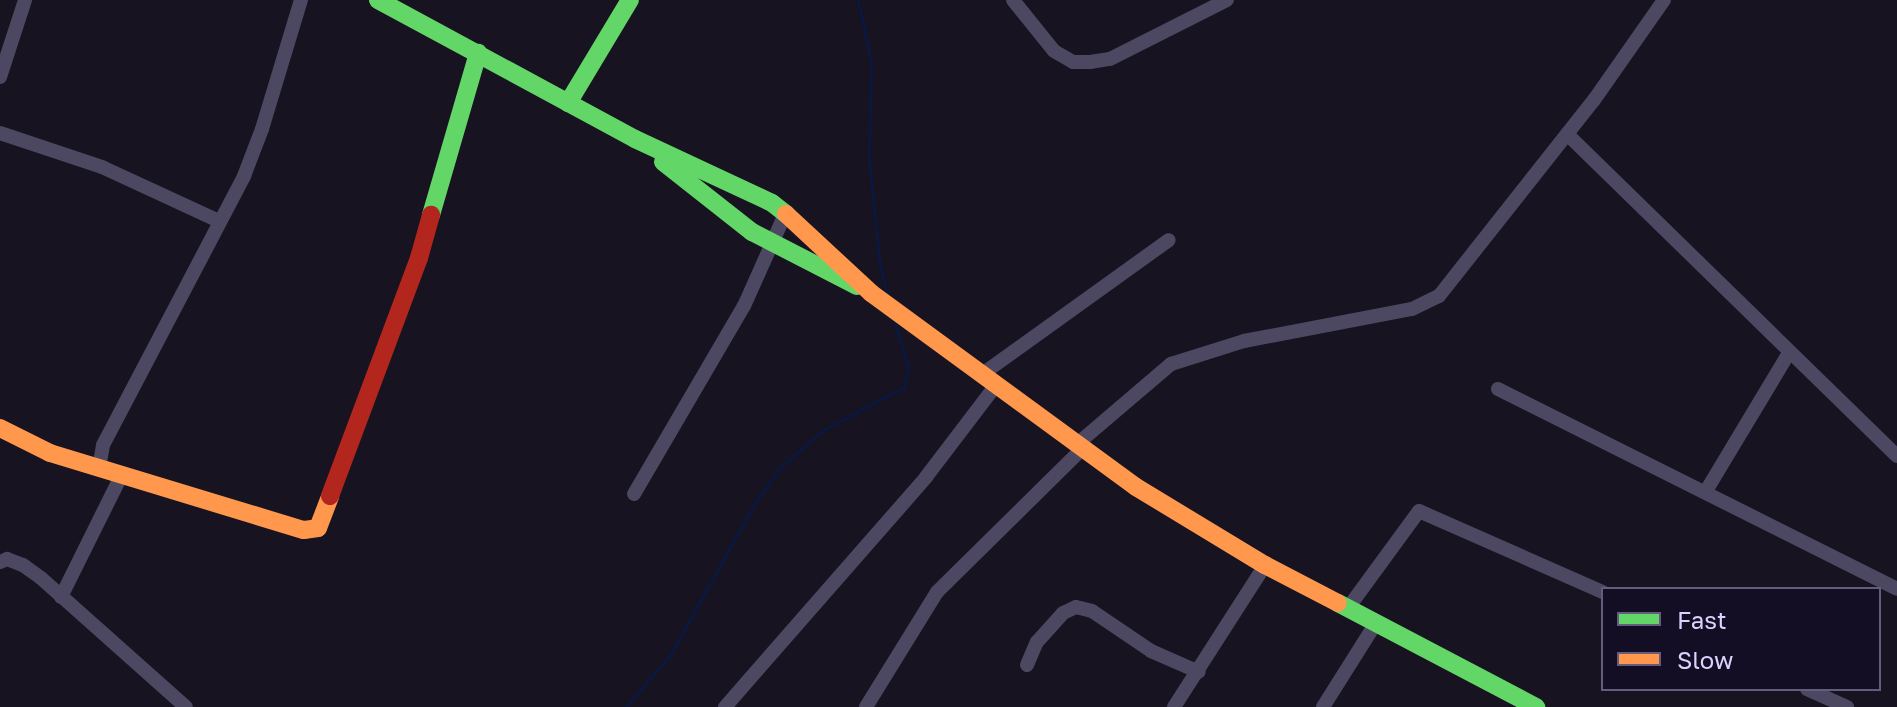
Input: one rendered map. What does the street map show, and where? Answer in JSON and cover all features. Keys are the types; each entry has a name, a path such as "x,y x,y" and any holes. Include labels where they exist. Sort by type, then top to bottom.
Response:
{"street":[{"path":"0,77 25,0"},
{"path":"99,468 103,445 244,176 262,129 301,0"},
{"path":"378,0 635,139 786,212 871,293 899,315 1161,503 1265,565 1536,707"},
{"path":"568,103 630,0"},
{"path":"1013,0 1054,51 1073,62 1110,59 1227,0"},
{"path":"866,707 937,592 1079,447 1171,364 1244,341 1412,309 1439,296 1567,134 1664,0"},
{"path":"0,428 50,453 304,530 318,528 419,258 478,53"},
{"path":"0,133 102,167 219,221"},
{"path":"1567,134 1897,456"},
{"path":"635,139 727,215 772,244 871,293"},
{"path":"634,494 705,379 786,212"},
{"path":"725,707 926,477 989,380 1169,240"},
{"path":"1706,491 1789,353"},
{"path":"1498,389 1897,589"},
{"path":"61,597 122,474"},
{"path":"1348,608 1419,511 1601,591"},
{"path":"0,562 7,559 23,565 186,707"},
{"path":"1174,707 1265,565"},
{"path":"1027,665 1037,642 1063,613 1076,607 1092,611 1151,651 1199,672"},
{"path":"1323,707 1376,623"},
{"path":"1811,691 1847,707"}],"waterway":[{"path":"858,0 871,61 869,159 880,267 887,293"},
{"path":"626,707 670,655 756,501 780,468 823,430 904,387 908,367 894,320"}],"traffic: fast":[{"path":"378,0 635,139 772,203 786,214"},
{"path":"568,103 630,0"},
{"path":"431,215 478,53"},
{"path":"663,162 752,232 857,286"},
{"path":"1338,603 1536,707"}],"traffic: slow":[{"path":"786,214 871,293 1136,487 1265,565 1338,603"},
{"path":"0,428 50,453 304,530 318,528 330,496"}],"traffic: jam":[{"path":"330,496 419,258 431,215"}]}
